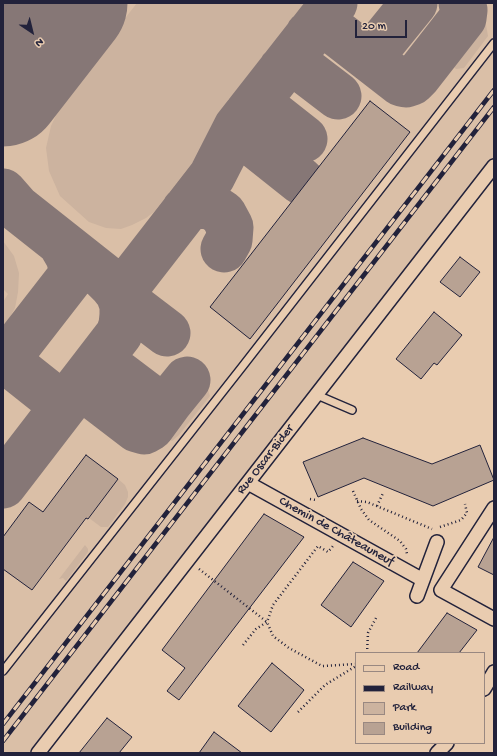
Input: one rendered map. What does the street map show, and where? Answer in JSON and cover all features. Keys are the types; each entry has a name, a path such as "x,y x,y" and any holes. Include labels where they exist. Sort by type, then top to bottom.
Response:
{"street":[{"name":"Rue Oscar-Bider","path":"38,753 494,166"},
{"name":"Chemin de Châteauneuf","path":"248,483 423,580"},
{"path":"494,508 441,590 494,619"},
{"path":"417,596 437,542"},
{"path":"485,687 494,672"},
{"path":"437,753 446,744"}],"lane":[{"path":"3,671 494,43"},
{"path":"317,395 352,410"}],"path":[{"path":"353,491 361,509 369,520 400,542 406,549 407,555 399,566"},
{"path":"377,506 383,493"},
{"path":"358,500 377,506 433,529 461,520 467,513 465,504"},
{"path":"243,645 256,629 267,622 273,604 318,546 328,552 342,535"},
{"path":"188,561 267,622 273,636 289,648 322,666 355,665"},
{"path":"367,652 368,633 376,618"},
{"path":"298,712 325,685 355,666"}],"shaded area":[{"path":"3,3 494,3 494,166 38,753 3,753"}],"green space":[{"path":"137,3 316,3 154,212 146,218 121,229 106,228 89,222 60,196 49,171 46,148 51,126 66,94"},
{"path":"476,20 481,20 486,25 488,36 464,68 456,69 447,58"},
{"path":"3,241 14,256 19,273 15,308 3,330 3,302 8,294 3,289"},
{"path":"195,380 207,387 210,396 179,435 172,441 157,429"},
{"path":"118,479 125,485 128,492 128,497 125,504 108,527 101,527 89,518"},
{"path":"85,545 88,552 66,581 63,578 59,579"}],"building":[{"path":"370,101 410,132 250,339 210,307"},
{"path":"460,257 480,272 460,297 440,282"},
{"path":"434,312 462,335 437,365 434,363 421,379 396,359"},
{"path":"363,438 432,464 480,445 494,480 433,506 364,478 318,497 303,462"},
{"path":"86,455 118,479 88,519 86,518 32,590 3,569 3,537 29,502 43,512"},
{"path":"264,514 304,537 179,700 167,691 185,668 162,650"},
{"path":"494,537 494,575 478,567"},
{"path":"353,562 384,581 351,627 321,605"},
{"path":"447,613 477,630 460,652 418,652"},
{"path":"272,663 304,690 271,732 238,706"},
{"path":"107,718 132,737 119,753 79,753"},
{"path":"214,732 242,753 199,753"}],"taxiway":[{"path":"123,305 125,290 129,283 212,176 237,127 334,3"},
{"path":"364,54 376,50 414,3"},
{"path":"309,34 326,29 334,31 401,83 406,84 412,82 417,77 463,18 464,10 462,3"},
{"path":"282,69 297,66 338,96"},
{"path":"3,94 20,67"},
{"path":"248,113 257,110 263,110 271,113 304,139"},
{"path":"230,141 240,138 252,142 301,181"},
{"path":"3,192 17,208 103,276 125,301 167,333"},
{"path":"185,210 197,205 211,206 223,214 230,227 229,240 224,249"},
{"path":"3,364 69,279 72,268 69,257 62,245"},
{"path":"3,485 119,334 123,315 123,305 119,294"},
{"path":"12,352 12,361 17,369 56,400 65,400 72,397"},
{"path":"106,353 108,366 157,403 164,405 170,401 187,380"},
{"path":"86,379 86,387 90,393 137,429 144,431 151,427 170,401"}],"runway":[{"path":"3,88 69,3"}],"railway":[{"path":"3,724 494,90"},
{"path":"3,741 494,107"}]}
